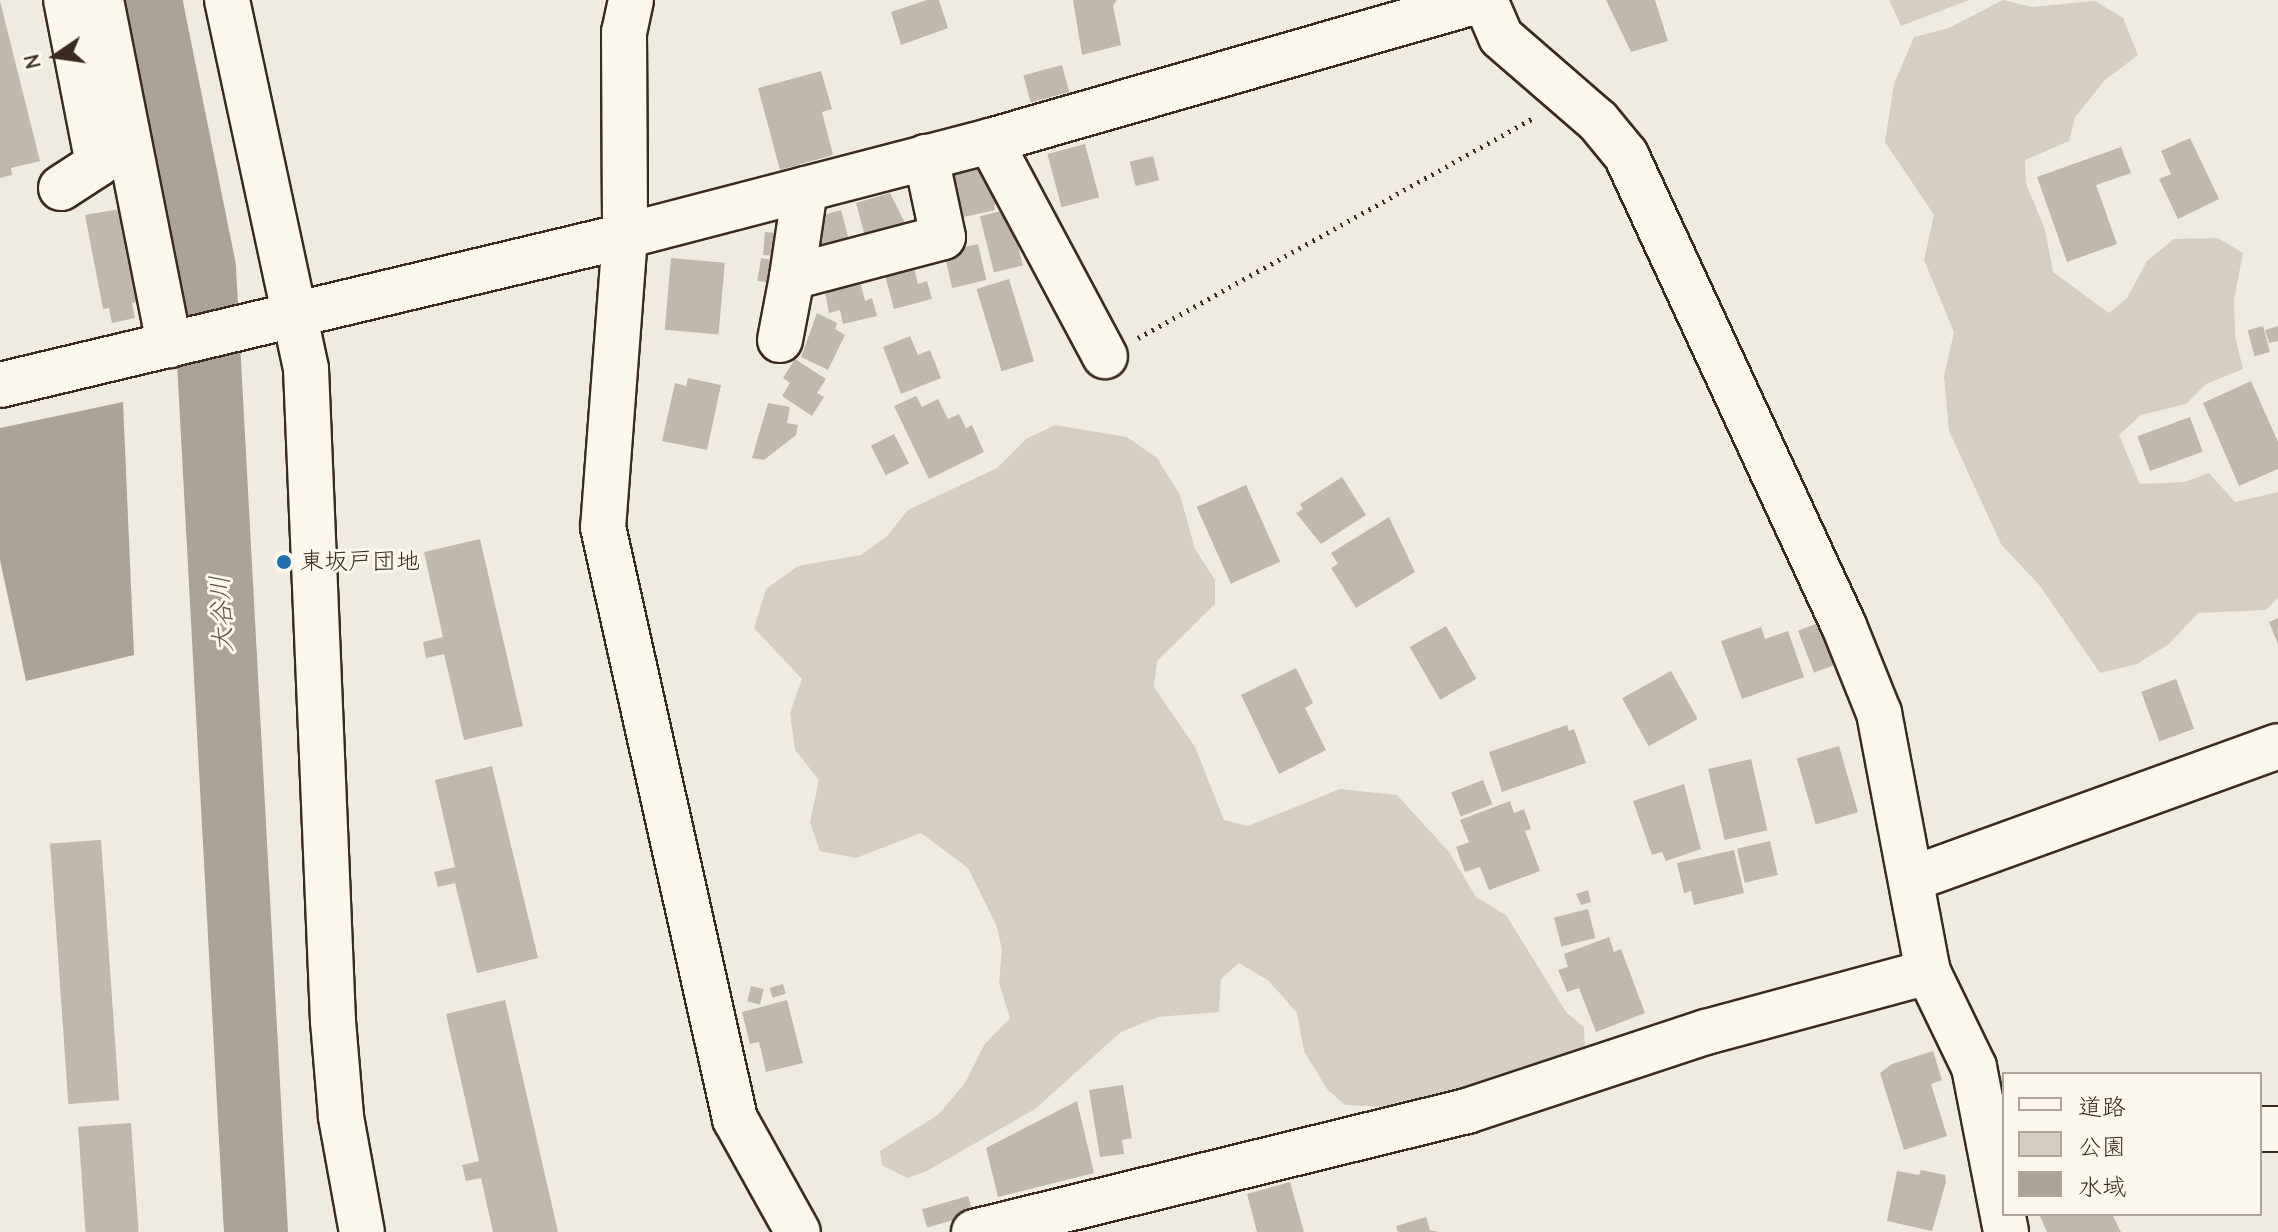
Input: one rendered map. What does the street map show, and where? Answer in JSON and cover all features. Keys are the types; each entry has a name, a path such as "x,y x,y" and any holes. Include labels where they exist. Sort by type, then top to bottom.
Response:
{"street":[{"path":"61,188 98,164 66,0"},
{"path":"101,0 169,345"},
{"path":"227,0 306,369 334,1035 344,1143 362,1232"},
{"path":"631,0 624,32 625,236 603,527 735,1119 798,1232"},
{"path":"0,385 625,236 990,141 1466,3 1571,97 1626,155 1844,626 1879,713 1914,878 1928,972 1974,1067 1999,1148 2002,1184"},
{"path":"990,141 1105,356"},
{"path":"792,277 943,237 926,157"},
{"path":"780,340 805,189"},
{"path":"1914,878 2278,746"},
{"path":"974,1232 1467,1111 1706,1032 1928,972"}],"path":[{"path":"1105,356 1571,97"}],"green space":[{"path":"1889,0 1969,0 1901,26"},
{"path":"2003,0 2031,7 2095,1 2123,18 2138,55 2105,80 2075,117 2069,141 2025,160 2026,184 2045,229 2053,272 2109,313 2127,298 2147,261 2174,239 2218,238 2243,253 2234,300 2235,336 2243,369 2206,384 2186,404 2141,415 2119,435 2140,484 2184,482 2209,473 2235,502 2278,492 2278,598 2266,610 2198,613 2169,644 2137,664 2100,673 2040,586 2001,544 1949,431 1944,376 1954,332 1924,260 1934,215 1885,142 1894,84 1914,37 1949,28"},
{"path":"1055,425 1127,437 1157,458 1180,495 1195,549 1215,580 1215,604 1157,661 1154,687 1195,747 1224,820 1248,826 1340,789 1397,795 1449,852 1476,897 1506,915 1566,1012 1584,1027 1585,1050 1469,1097 1382,1107 1345,1105 1327,1089 1304,1051 1297,1013 1269,981 1239,963 1221,979 1219,1012 1158,1017 1121,1032 1035,1109 925,1172 907,1178 882,1165 880,1151 938,1115 965,1083 984,1045 1010,1018 999,983 1002,950 997,927 968,868 921,833 856,858 820,851 810,822 819,780 795,750 790,713 802,679 754,628 766,589 798,566 861,555 887,536 908,510 997,468 1026,439"}],"water":[{"path":"123,402 134,655 26,681 0,560 0,428"}],"building":[{"path":"927,0 939,0 948,28 901,45 891,12"},
{"path":"1073,0 1117,0 1113,6 1121,45 1082,55"},
{"path":"1606,0 1655,0 1668,41 1631,52"},
{"path":"0,1 40,161 11,168 12,175 0,178"},
{"path":"1062,65 1069,92 1031,102 1023,75"},
{"path":"821,71 832,109 822,112 833,155 780,170 758,88"},
{"path":"2190,138 2219,199 2178,219 2159,179 2171,174 2161,151"},
{"path":"1085,144 1099,197 1062,207 1047,154"},
{"path":"2121,147 2131,173 2096,185 2117,244 2067,262 2037,177"},
{"path":"1153,156 1159,180 1136,186 1130,162"},
{"path":"988,166 1001,203 994,205 995,210 955,219 945,176"},
{"path":"890,193 909,231 865,236 856,203"},
{"path":"126,208 144,301 132,303 135,318 112,323 109,308 103,309 85,215"},
{"path":"1009,209 1023,265 994,273 980,216"},
{"path":"841,210 852,251 816,261 808,230 823,226 820,216"},
{"path":"765,232 776,233 774,256 763,255"},
{"path":"978,244 986,280 952,288 944,252"},
{"path":"671,258 725,263 719,334 665,330"},
{"path":"761,258 774,260 770,283 757,281"},
{"path":"913,264 918,284 927,281 932,299 894,309 884,272"},
{"path":"1009,279 1034,361 1002,371 976,289"},
{"path":"860,281 865,301 872,298 877,316 843,324 840,310 829,313 825,292 840,288 839,282"},
{"path":"817,313 837,323 835,329 845,335 828,370 801,357"},
{"path":"2263,326 2270,352 2255,356 2248,330"},
{"path":"2278,326 2278,341 2269,343 2265,330"},
{"path":"910,336 918,355 930,350 941,378 901,394 883,347"},
{"path":"795,359 826,379 817,393 824,397 812,416 782,396 790,383 783,378"},
{"path":"688,378 721,385 707,450 662,441 675,383 686,386"},
{"path":"2251,381 2278,442 2278,469 2239,486 2203,403"},
{"path":"916,396 922,407 938,399 948,419 959,414 966,428 972,425 984,452 929,479 894,406"},
{"path":"768,403 790,407 787,423 798,425 796,435 764,460 752,458"},
{"path":"2190,417 2203,452 2150,471 2137,436"},
{"path":"894,434 909,463 886,475 871,446"},
{"path":"1342,477 1366,515 1321,544 1296,513 1303,509 1300,504"},
{"path":"1246,485 1280,562 1231,584 1197,507"},
{"path":"1389,517 1415,572 1356,608 1331,568 1338,564 1331,553"},
{"path":"480,539 523,726 464,740 444,654 426,658 423,642 443,637 424,552"},
{"path":"2278,618 2278,644 2269,622"},
{"path":"1826,620 1842,662 1814,673 1798,631"},
{"path":"1446,626 1476,679 1440,700 1410,647"},
{"path":"1761,627 1765,639 1788,631 1804,677 1742,699 1721,641"},
{"path":"1296,668 1313,703 1305,708 1326,750 1279,774 1241,695"},
{"path":"1671,671 1698,719 1649,746 1622,698"},
{"path":"2176,679 2194,729 2159,741 2141,692"},
{"path":"1567,725 1569,731 1574,729 1586,763 1502,792 1489,752"},
{"path":"1839,746 1858,812 1816,824 1797,758"},
{"path":"1751,759 1767,830 1725,840 1708,769"},
{"path":"492,766 538,958 477,973 455,883 438,887 434,872 455,867 435,780"},
{"path":"1483,780 1492,804 1461,816 1451,792"},
{"path":"1684,784 1701,849 1666,861 1662,852 1652,855 1633,801"},
{"path":"1510,801 1514,813 1524,809 1531,829 1525,831 1540,871 1489,890 1480,867 1465,872 1456,847 1469,842 1460,820"},
{"path":"101,840 119,1100 68,1104 50,844"},
{"path":"1770,841 1778,875 1745,883 1737,849"},
{"path":"1734,850 1744,893 1694,905 1691,891 1684,893 1677,863"},
{"path":"1588,890 1591,902 1581,905 1576,894"},
{"path":"1588,909 1595,938 1561,947 1554,917"},
{"path":"1609,937 1614,952 1621,949 1645,1013 1596,1032 1579,988 1567,992 1558,970 1568,967 1564,954"},
{"path":"783,984 786,994 773,998 770,988"},
{"path":"751,986 764,989 760,1005 747,1002"},
{"path":"505,1000 558,1232 493,1232 481,1178 466,1181 462,1165 479,1161 446,1014"},
{"path":"787,1000 803,1063 766,1072 759,1042 750,1044 742,1012"},
{"path":"1933,1051 1942,1080 1931,1084 1947,1136 1904,1150 1880,1073 1892,1064"},
{"path":"1123,1085 1132,1138 1122,1140 1124,1154 1100,1157 1089,1090"},
{"path":"1077,1101 1094,1173 998,1197 986,1148"},
{"path":"131,1123 139,1232 85,1232 78,1127"},
{"path":"1921,1170 1945,1175 1946,1182 1932,1231 1887,1221 1897,1171 1919,1175"},
{"path":"1290,1182 1304,1232 1257,1232 1247,1194"},
{"path":"968,1196 973,1214 927,1227 922,1209"},
{"path":"2040,1216 2113,1216 2121,1232 2047,1232"},
{"path":"1426,1217 1430,1230 1439,1232 1398,1232 1396,1226"}],"waterway":[{"name":"大谷川","path":"150,0 204,269 256,1232"}],"place":[{"name":"東坂戸団地","path":"284,562"}]}
